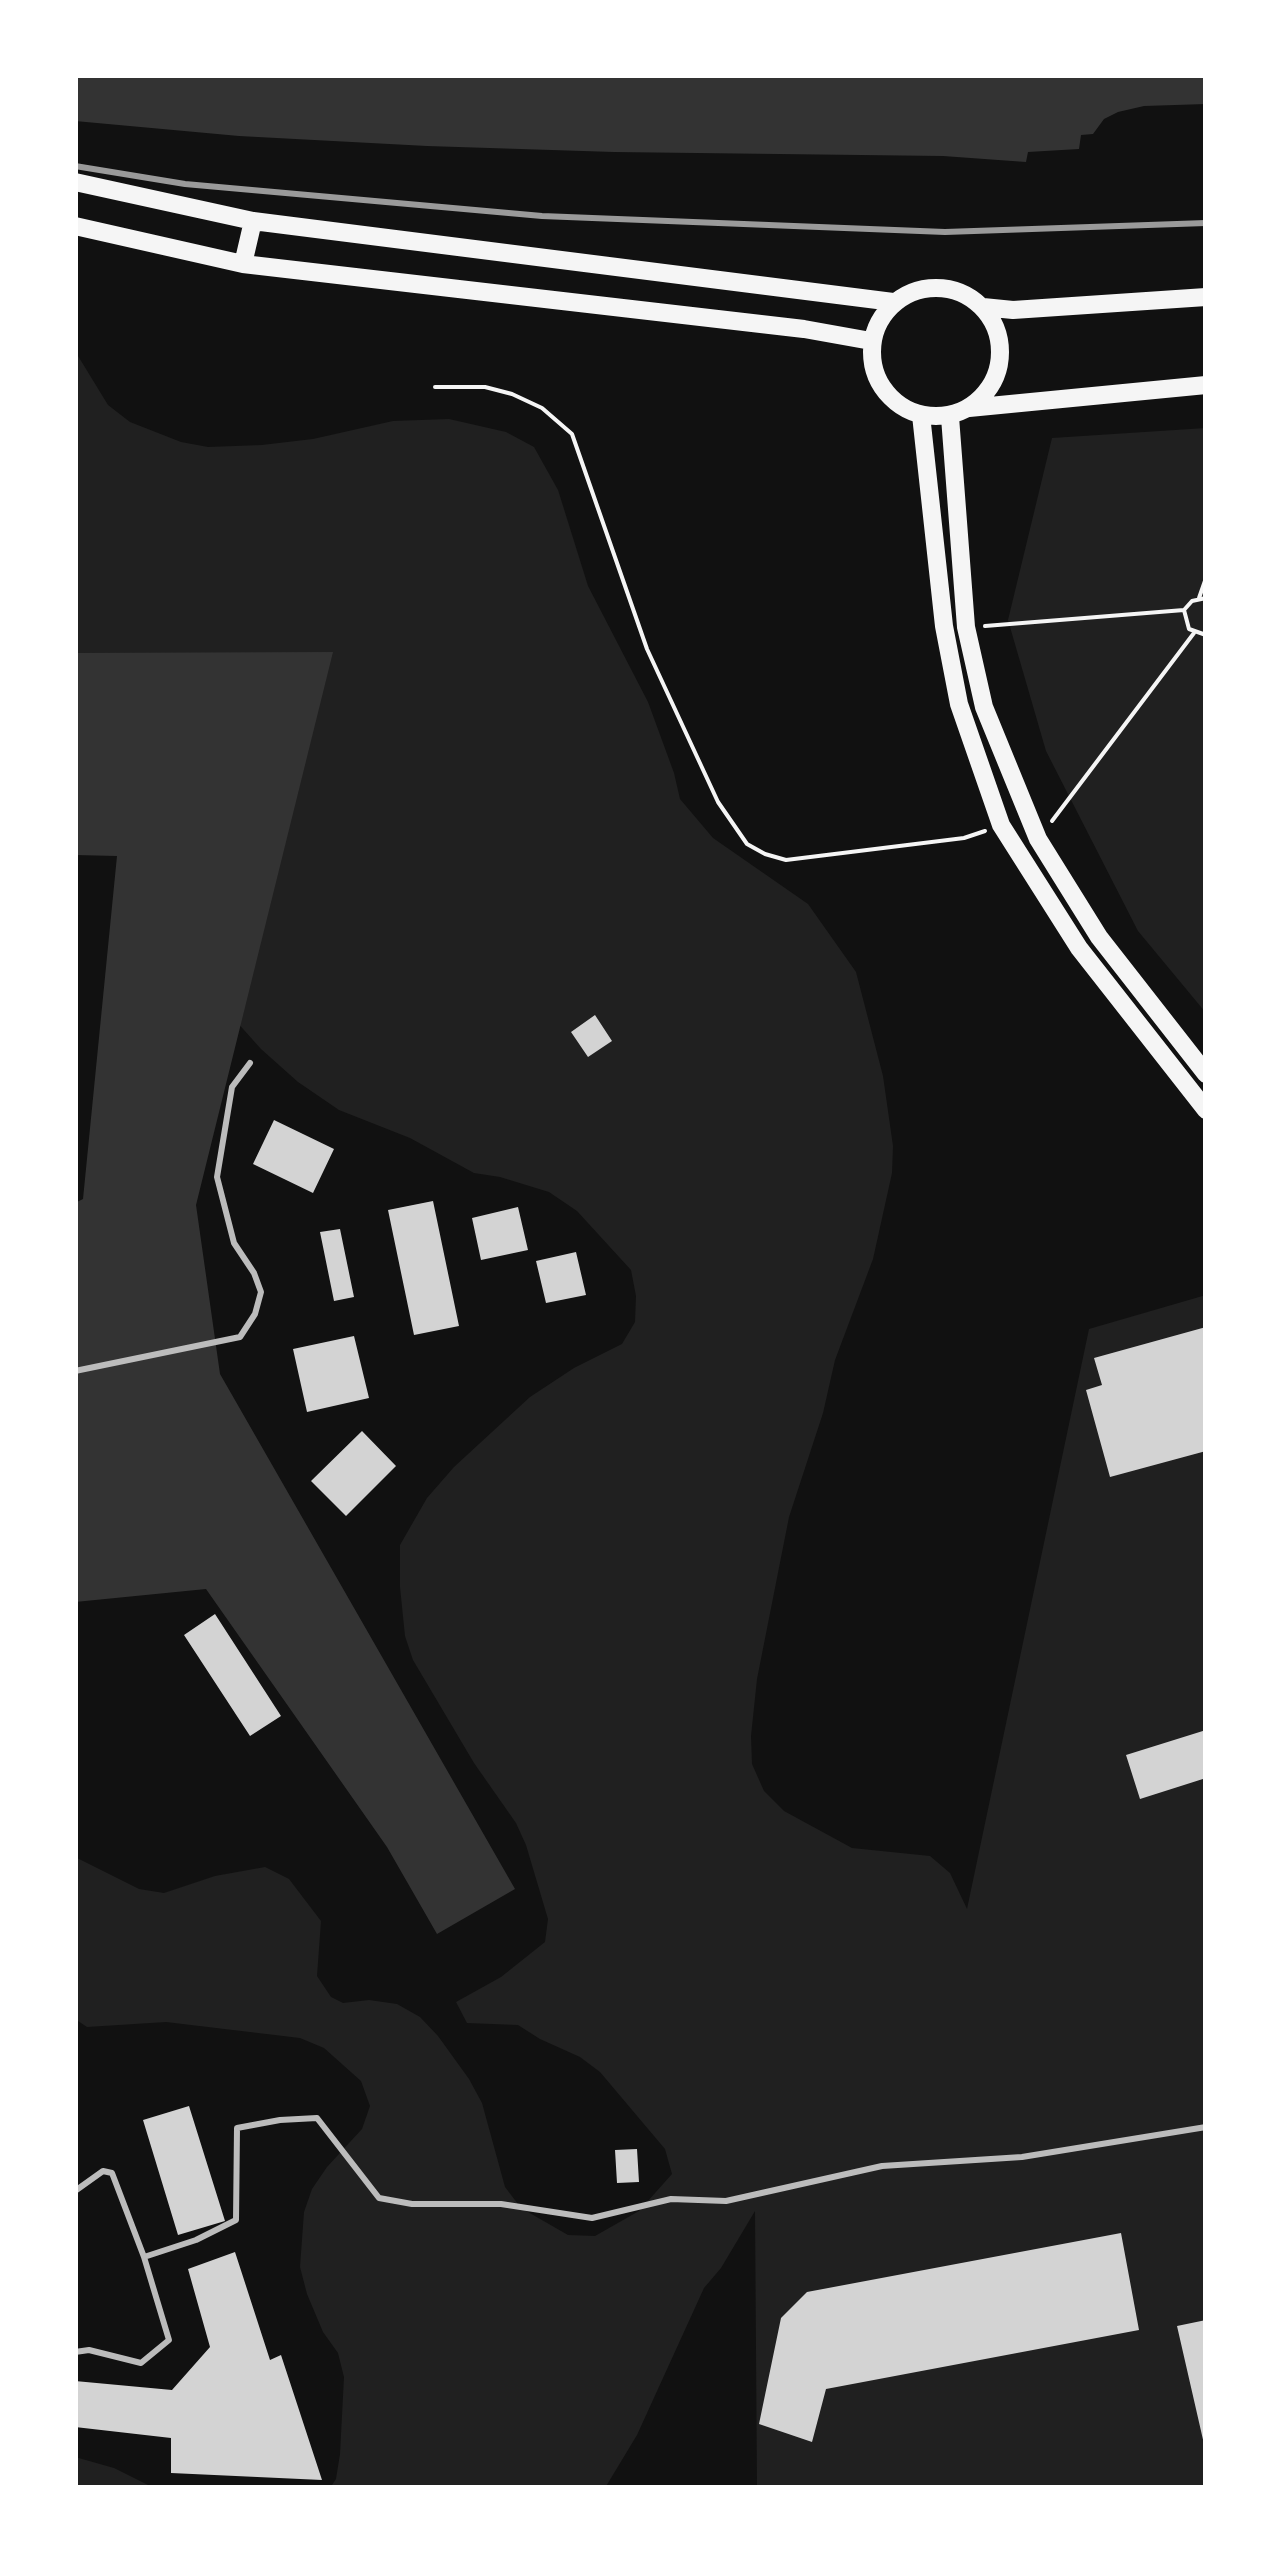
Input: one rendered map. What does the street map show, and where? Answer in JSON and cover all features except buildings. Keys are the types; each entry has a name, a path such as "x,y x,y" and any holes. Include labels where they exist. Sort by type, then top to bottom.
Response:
{"main road":[{"path":"75,182 253,222 893,302 922,288 955,290 983,307 1000,342 995,380 984,396 950,416 920,415 903,408 888,395 871,360 871,341 893,302"},
{"path":"242,264 253,222"},
{"path":"75,226 242,264 804,329 871,341"},
{"path":"983,307 1013,310 1206,297"},
{"path":"968,408 1206,385"},
{"path":"920,415 944,626 959,704 1001,825 1078,948 1206,1110"},
{"path":"950,416 966,627 984,707 1038,839 1099,937 1206,1074"}],"lane":[{"path":"75,1370 240,1337 256,1314 260,1292 254,1273 234,1243 217,1177 232,1087 250,1063"},
{"path":"144,2258 196,2240 236,2220 237,2128 280,2120 316,2118 379,2198 412,2204 500,2204 592,2218 671,2198 726,2201 882,2166 1022,2158 1206,2127"},
{"path":"75,2191 103,2171 112,2174 169,2340 141,2364 89,2350 75,2352"}],"path":[{"path":"435,387 485,388 512,394 542,408 572,434 648,649 718,802 747,844 786,860 964,838 1001,825"},
{"path":"966,627 1184,610 1202,598 1206,578"},
{"path":"1184,610 1186,624 1194,633 1206,635"},
{"path":"1038,839 1194,633"}],"shaded area":[{"path":"75,75 1206,75 1206,104 1144,106 1118,112 1104,119 1093,134 1081,135 1079,149 1028,152 1026,162 943,156 614,152 239,136 75,121"},
{"path":"75,351 108,405 130,422 181,442 208,447 262,445 313,439 393,421 449,419 506,432 534,447 558,490 588,586 648,702 680,799 713,838 808,904 856,972 883,1076 893,1146 892,1173 873,1259 835,1360 823,1413 789,1517 757,1679 752,1764 764,1791 784,1811 852,1848 930,1856 950,1873 967,1909 1089,1329 1206,1295 1206,2488 757,2488 755,2211 721,2268 704,2288 637,2435 605,2488 330,2488 336,2479 340,2454 344,2377 338,2353 323,2332 307,2294 300,2267 304,2212 312,2189 327,2167 362,2129 370,2106 361,2081 324,2048 300,2038 166,2022 87,2027 75,2019 75,1857 139,1889 164,1893 215,1876 265,1867 289,1879 321,1921 317,1976 331,1997 343,2003 369,2000 397,2004 420,2017 438,2036 482,2103 505,2187 521,2208 568,2235 595,2236 639,2211 672,2174 665,2149 600,2072 580,2057 518,2025 467,2023 456,2002 501,1977 545,1942 548,1919 516,1823 474,1763 413,1660 405,1636 400,1587 400,1545 427,1498 454,1467 530,1397 574,1368 622,1344 635,1322 631,1270 577,1211 549,1192 474,1173 410,1138 339,1110 298,1082 261,1049 210,992 176,896 75,814"},
{"path":"1206,428 1206,1013 1138,931 1046,751 1008,620 1052,438"},
{"path":"333,652 196,1205 220,1374 515,1889 437,1934 387,1847 206,1589 75,1602 75,1203 83,1199 117,856 75,855 75,653"},
{"path":"75,2457 114,2468 154,2488 75,2488"}],"railway":[{"path":"75,166 185,184 542,216 945,232 1206,223"}]}
